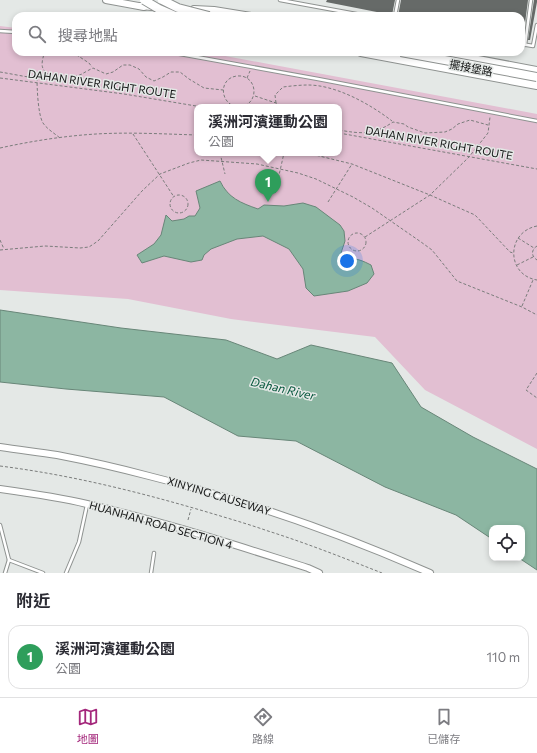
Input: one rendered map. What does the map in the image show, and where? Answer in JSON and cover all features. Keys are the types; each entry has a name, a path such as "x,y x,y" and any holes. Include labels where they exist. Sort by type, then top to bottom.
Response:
{"highway":[{"path":"162,0 178,8 193,12"},
{"path":"142,3 166,12"},
{"path":"382,56 537,85"},
{"path":"424,56 537,77"}],"street":[{"path":"106,0 226,12"},
{"path":"142,3 171,12"},
{"name":"擺接堡路","path":"403,56 537,81"},
{"path":"462,67 464,56"},
{"name":"擺接堡路","path":"464,56 537,70"},
{"name":"XINYING CAUSEWAY","path":"0,447 57,455 110,466 189,486 308,524 387,554 430,573"},
{"name":"HUANHAN ROAD SECTION 4","path":"0,489 44,495 87,504 193,532 308,568 319,573"}],"lane":[{"path":"280,0 345,12"},
{"path":"396,12 398,0"},
{"path":"531,0 525,45 533,46 537,24"},
{"path":"0,31 12,32"},
{"path":"191,56 537,122"},
{"path":"66,573 79,542 87,504"},
{"path":"0,525 9,560 5,573"},
{"path":"151,573 154,553"},
{"path":"9,560 42,573"}],"path":[{"path":"44,56 42,62 44,71 53,78"},
{"path":"78,56 89,63 93,68 106,74 113,72 123,65 130,65 139,69 146,77 154,81 171,72 180,72 204,88 224,90"},
{"path":"0,72 37,78 64,79 81,74 93,68"},
{"path":"247,78 250,71"},
{"path":"229,104 224,95 225,85 228,81 237,76 247,78 254,86 254,96 252,101 248,104"},
{"name":"DAHAN RIVER RIGHT ROUTE","path":"0,78 124,94 194,106"},
{"path":"37,78 39,109 42,121 47,128 60,138"},
{"path":"254,96 276,103 275,96 283,87 308,85 330,87 351,96 384,114 393,122 404,124 425,133 445,132 458,124 470,120 488,126"},
{"path":"365,237 430,195 469,157 488,133 490,117"},
{"path":"342,131 363,133 378,131 393,122"},
{"path":"0,148 25,143 97,134 194,135"},
{"path":"133,134 174,197"},
{"name":"DAHAN RIVER RIGHT ROUTE","path":"342,134 537,169"},
{"path":"221,156 224,174"},
{"path":"275,193 283,156"},
{"path":"319,156 352,164 430,195 475,215 510,252 513,253"},
{"path":"0,250 45,246 80,248 89,247 98,241 142,191 160,174 201,160 257,164 316,179 337,188 372,208 432,250 457,281 522,307 537,315"},
{"path":"328,202 352,164"},
{"path":"180,195 185,197 188,202 185,210 180,213 172,210 170,204 174,197 180,195"},
{"path":"537,226 528,229 518,238 513,253 516,265 521,272 526,277 537,280"},
{"path":"354,234 360,234 365,237 366,243 362,250 353,250 349,246 350,238 354,234"},
{"path":"518,238 534,248"},
{"path":"0,240 4,250"},
{"path":"533,257 532,254 534,248 537,246"},
{"path":"516,265 533,257"},
{"path":"533,257 537,260"},
{"path":"522,307 534,280"},
{"path":"537,373 526,390 537,398"},
{"path":"0,466 34,470 142,493 268,530 382,573"},
{"path":"188,520 191,508"}],"shaded area":[{"path":"0,26 12,28 12,56 225,56 537,114 537,449 425,390 375,337 231,319 128,299 0,290"}],"water":[{"path":"220,181 231,196 258,209 264,205 284,206 303,203 316,207 340,225 344,231 345,241 341,253 348,259 357,259 371,265 374,274 367,283 348,291 314,296 306,288 303,269 289,249 263,236 237,239 211,249 204,255 202,260 191,262 164,256 142,263 137,255 154,244 161,235 166,215 172,221 184,219 189,216 195,216 200,208 196,191"},
{"name":"Dahan River","path":"0,310 121,328 226,340 277,359 311,345 392,363 421,407 473,437 537,469 537,570 524,561 525,561 525,525 489,525 489,537 456,515 385,487 296,441 238,436 164,397 0,382"}],"building":[{"path":"327,0 395,0 393,12 377,12 326,2"},
{"path":"401,0 528,0 525,23 525,12 399,12"},
{"path":"534,0 537,0 537,2 530,40 528,40"}],"place":[{"name":"溪洲河濱運動公園","path":"268,202"}]}
